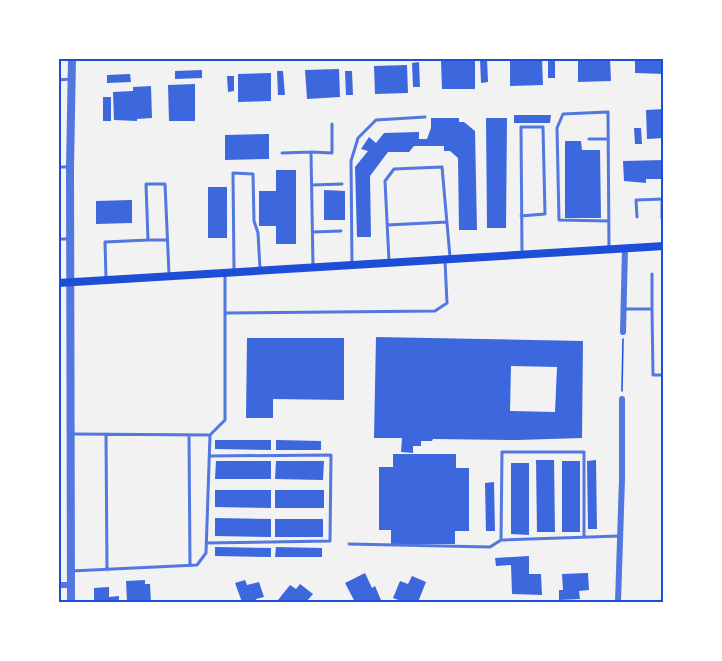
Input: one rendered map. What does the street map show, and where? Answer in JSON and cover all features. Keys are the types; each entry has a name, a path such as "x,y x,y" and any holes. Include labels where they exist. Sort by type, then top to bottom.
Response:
{"main road":[{"path":"58,283 663,246"}],"street":[{"path":"71,603 72,58"},
{"path":"623,332 625,248"},
{"path":"618,603 621,536 621,399"},
{"path":"58,585 71,585"}],"lane":[{"path":"58,80 71,79"},
{"path":"609,221 559,220 557,128 563,114 608,112 609,221 609,249"},
{"path":"352,265 351,161 358,138 376,120 425,117"},
{"path":"282,153 332,153 332,124"},
{"path":"521,216 545,214 543,127 521,127 521,216 522,255"},
{"path":"589,140 608,139"},
{"path":"311,153 313,267"},
{"path":"58,167 70,167"},
{"path":"225,313 435,311 447,303 447,222 442,167 394,169 385,181 389,263"},
{"path":"71,572 196,565 206,553 210,435 225,420 225,313 230,272 233,173 253,174 254,221 258,233 261,270"},
{"path":"148,240 146,184 165,184 169,276"},
{"path":"312,185 342,184"},
{"path":"637,217 636,200 663,199 662,218"},
{"path":"387,225 447,222"},
{"path":"313,232 341,231"},
{"path":"58,238 71,239"},
{"path":"106,280 105,242 168,240"},
{"path":"652,274 653,375 663,375"},
{"path":"624,309 652,309"},
{"path":"71,434 210,435"},
{"path":"106,434 106,570"},
{"path":"189,435 190,565"},
{"path":"501,540 502,452 584,452 584,537"},
{"path":"206,543 330,541 331,455 209,456"},
{"path":"349,544 490,547 501,540 621,536"}],"path":[{"path":"621,399 623,332"}],"building":[{"path":"487,58 488,82 481,83 480,59"},
{"path":"510,58 542,58 543,85 510,86"},
{"path":"548,58 555,58 555,78 548,78"},
{"path":"578,58 610,58 611,81 578,82"},
{"path":"635,58 664,58 664,74 635,73"},
{"path":"475,60 475,89 442,89 441,61"},
{"path":"419,62 420,87 413,87 412,63"},
{"path":"407,65 408,93 375,94 374,66"},
{"path":"339,69 340,97 307,99 305,70"},
{"path":"202,70 202,78 175,79 175,71"},
{"path":"277,71 283,71 285,95 278,95"},
{"path":"345,71 352,71 353,95 346,95"},
{"path":"271,73 271,101 238,102 238,74"},
{"path":"130,74 131,82 107,83 107,75"},
{"path":"227,76 234,76 234,91 228,92"},
{"path":"195,84 195,121 169,121 168,85"},
{"path":"151,86 152,118 137,119 137,121 114,120 113,92 133,91 133,87"},
{"path":"103,97 111,97 111,121 103,121"},
{"path":"664,109 664,138 647,139 646,110"},
{"path":"514,115 551,115 550,123 514,123"},
{"path":"431,118 459,118 459,122 464,122 475,131 477,230 459,230 458,158 450,151 444,151 444,146 414,146 409,152 388,152 370,176 371,237 357,237 355,167 368,151 361,149 369,137 376,143 384,133 419,132 419,139 427,139 431,128"},
{"path":"486,118 507,118 506,228 487,228"},
{"path":"634,128 641,128 642,144 635,144"},
{"path":"269,134 269,159 225,160 225,135"},
{"path":"565,141 581,141 582,150 600,150 601,218 565,218"},
{"path":"664,160 664,179 646,179 646,183 624,181 623,161"},
{"path":"276,170 296,170 296,244 276,244 276,226 259,226 259,191 276,191"},
{"path":"208,187 227,187 227,238 208,238"},
{"path":"324,190 345,191 345,220 324,220"},
{"path":"132,200 132,223 96,224 96,201"},
{"path":"376,337 583,341 582,438 433,439 432,441 421,441 421,446 413,446 413,453 401,452 402,438 374,438","holes":["511,366 557,367 555,412 510,411"]},
{"path":"247,338 344,338 344,400 273,399 273,418 246,418"},
{"path":"215,440 271,440 271,450 215,449"},
{"path":"276,440 321,441 321,450 276,450"},
{"path":"393,454 456,454 456,468 469,468 469,531 455,531 455,544 391,544 391,530 379,530 379,467 393,467"},
{"path":"536,460 554,460 555,532 537,532"},
{"path":"596,460 597,529 588,529 587,461"},
{"path":"216,461 271,461 271,479 215,479"},
{"path":"276,461 324,461 323,480 275,479"},
{"path":"562,461 580,461 580,532 562,532"},
{"path":"511,463 529,463 529,535 511,534"},
{"path":"494,482 495,531 486,531 485,483"},
{"path":"215,490 271,490 271,508 215,507"},
{"path":"275,490 324,490 324,508 275,508"},
{"path":"215,518 271,519 271,537 215,536"},
{"path":"275,519 323,519 323,537 275,537"},
{"path":"215,547 271,548 271,557 215,556"},
{"path":"276,547 322,548 322,557 275,557"},
{"path":"529,556 529,574 541,574 542,595 512,594 511,565 496,566 495,558"},
{"path":"365,573 372,588 375,586 381,600 355,602 345,583"},
{"path":"588,573 589,590 579,591 580,599 559,600 559,590 563,590 562,574"},
{"path":"412,576 426,582 418,602 404,602 393,598 400,581 408,584"},
{"path":"145,580 145,584 150,584 151,602 127,602 126,581"},
{"path":"245,580 247,585 259,582 264,597 256,599 257,602 242,602 235,583"},
{"path":"300,584 313,594 306,602 278,600 290,585 296,589"},
{"path":"109,587 109,597 119,596 119,602 94,602 94,588"}]}
